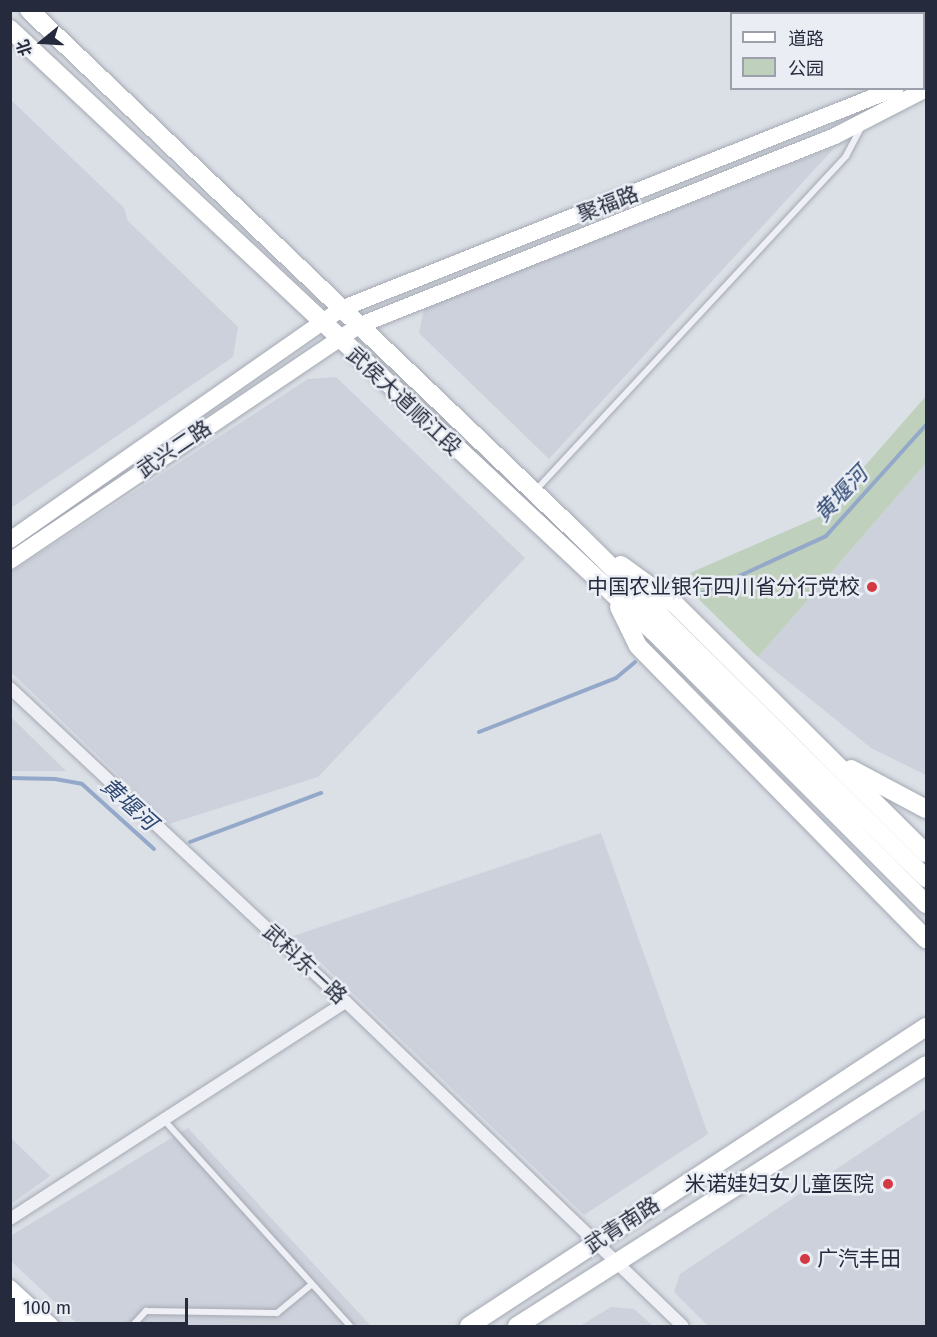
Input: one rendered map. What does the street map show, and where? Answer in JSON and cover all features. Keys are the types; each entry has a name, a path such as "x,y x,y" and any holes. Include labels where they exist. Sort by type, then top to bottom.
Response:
{"main road":[{"name":"武侯大道顺江段","path":"29,10 358,326 577,532 802,766"},
{"name":"武侯大道顺江段","path":"10,29 616,600 802,766"},
{"path":"227,233 242,214"},
{"path":"577,532 676,605 927,853"},
{"path":"616,600 638,646 927,939"},
{"path":"834,760 927,809"},
{"path":"802,766 927,878"},
{"path":"802,766 927,904"},
{"name":"武青南路","path":"469,1326 927,1027"},
{"name":"武青南路","path":"517,1326 927,1065"}],"street":[{"name":"聚福路","path":"10,540 341,309 891,90"},
{"name":"武兴二路","path":"10,561 337,337 358,326 864,123 921,90"},
{"name":"武科东一路","path":"10,688 346,1002 683,1326"},
{"path":"10,1219 346,1002"},
{"path":"10,1288 51,1326"},
{"path":"10,1307 31,1326"}],"lane":[{"path":"534,492 846,156 864,123"},
{"path":"164,1120 350,1326"},
{"path":"132,1326 146,1311 277,1313 312,1284"}],"shaded area":[{"path":"11,100 124,208 128,221 238,327 233,357 11,508"},
{"path":"835,147 549,459 419,333 424,308"},
{"path":"336,377 525,558 318,777 169,824 11,672 11,572 308,379"},
{"name":"中国农业银行四川省分行党校","path":"926,463 926,775 871,748 758,657"},
{"path":"11,717 66,771 11,771"},
{"path":"601,833 708,1134 584,1215 293,936"},
{"name":"广汽丰田","path":"926,1109 926,1326 708,1326 674,1292 680,1274"},
{"path":"188,1128 371,1326 80,1326 11,1261 12,1235"},
{"path":"11,1138 50,1176 10,1204"},
{"path":"611,1307 634,1309 653,1326 580,1326"}],"green space":[{"path":"926,396 926,463 758,657 683,584 692,572 821,516"}],"waterway":[{"name":"黄堰河","path":"698,595 826,536 926,425"},
{"name":"黄堰河","path":"479,732 616,678 635,662"},
{"name":"黄堰河","path":"10,778 55,779 82,784 154,849"},
{"name":"黄堰河","path":"190,842 321,793"}],"place":[{"name":"中国农业银行四川省分行党校","path":"872,587"},
{"name":"米诺娃妇女儿童医院","path":"888,1184"},
{"name":"广汽丰田","path":"805,1259"}]}
